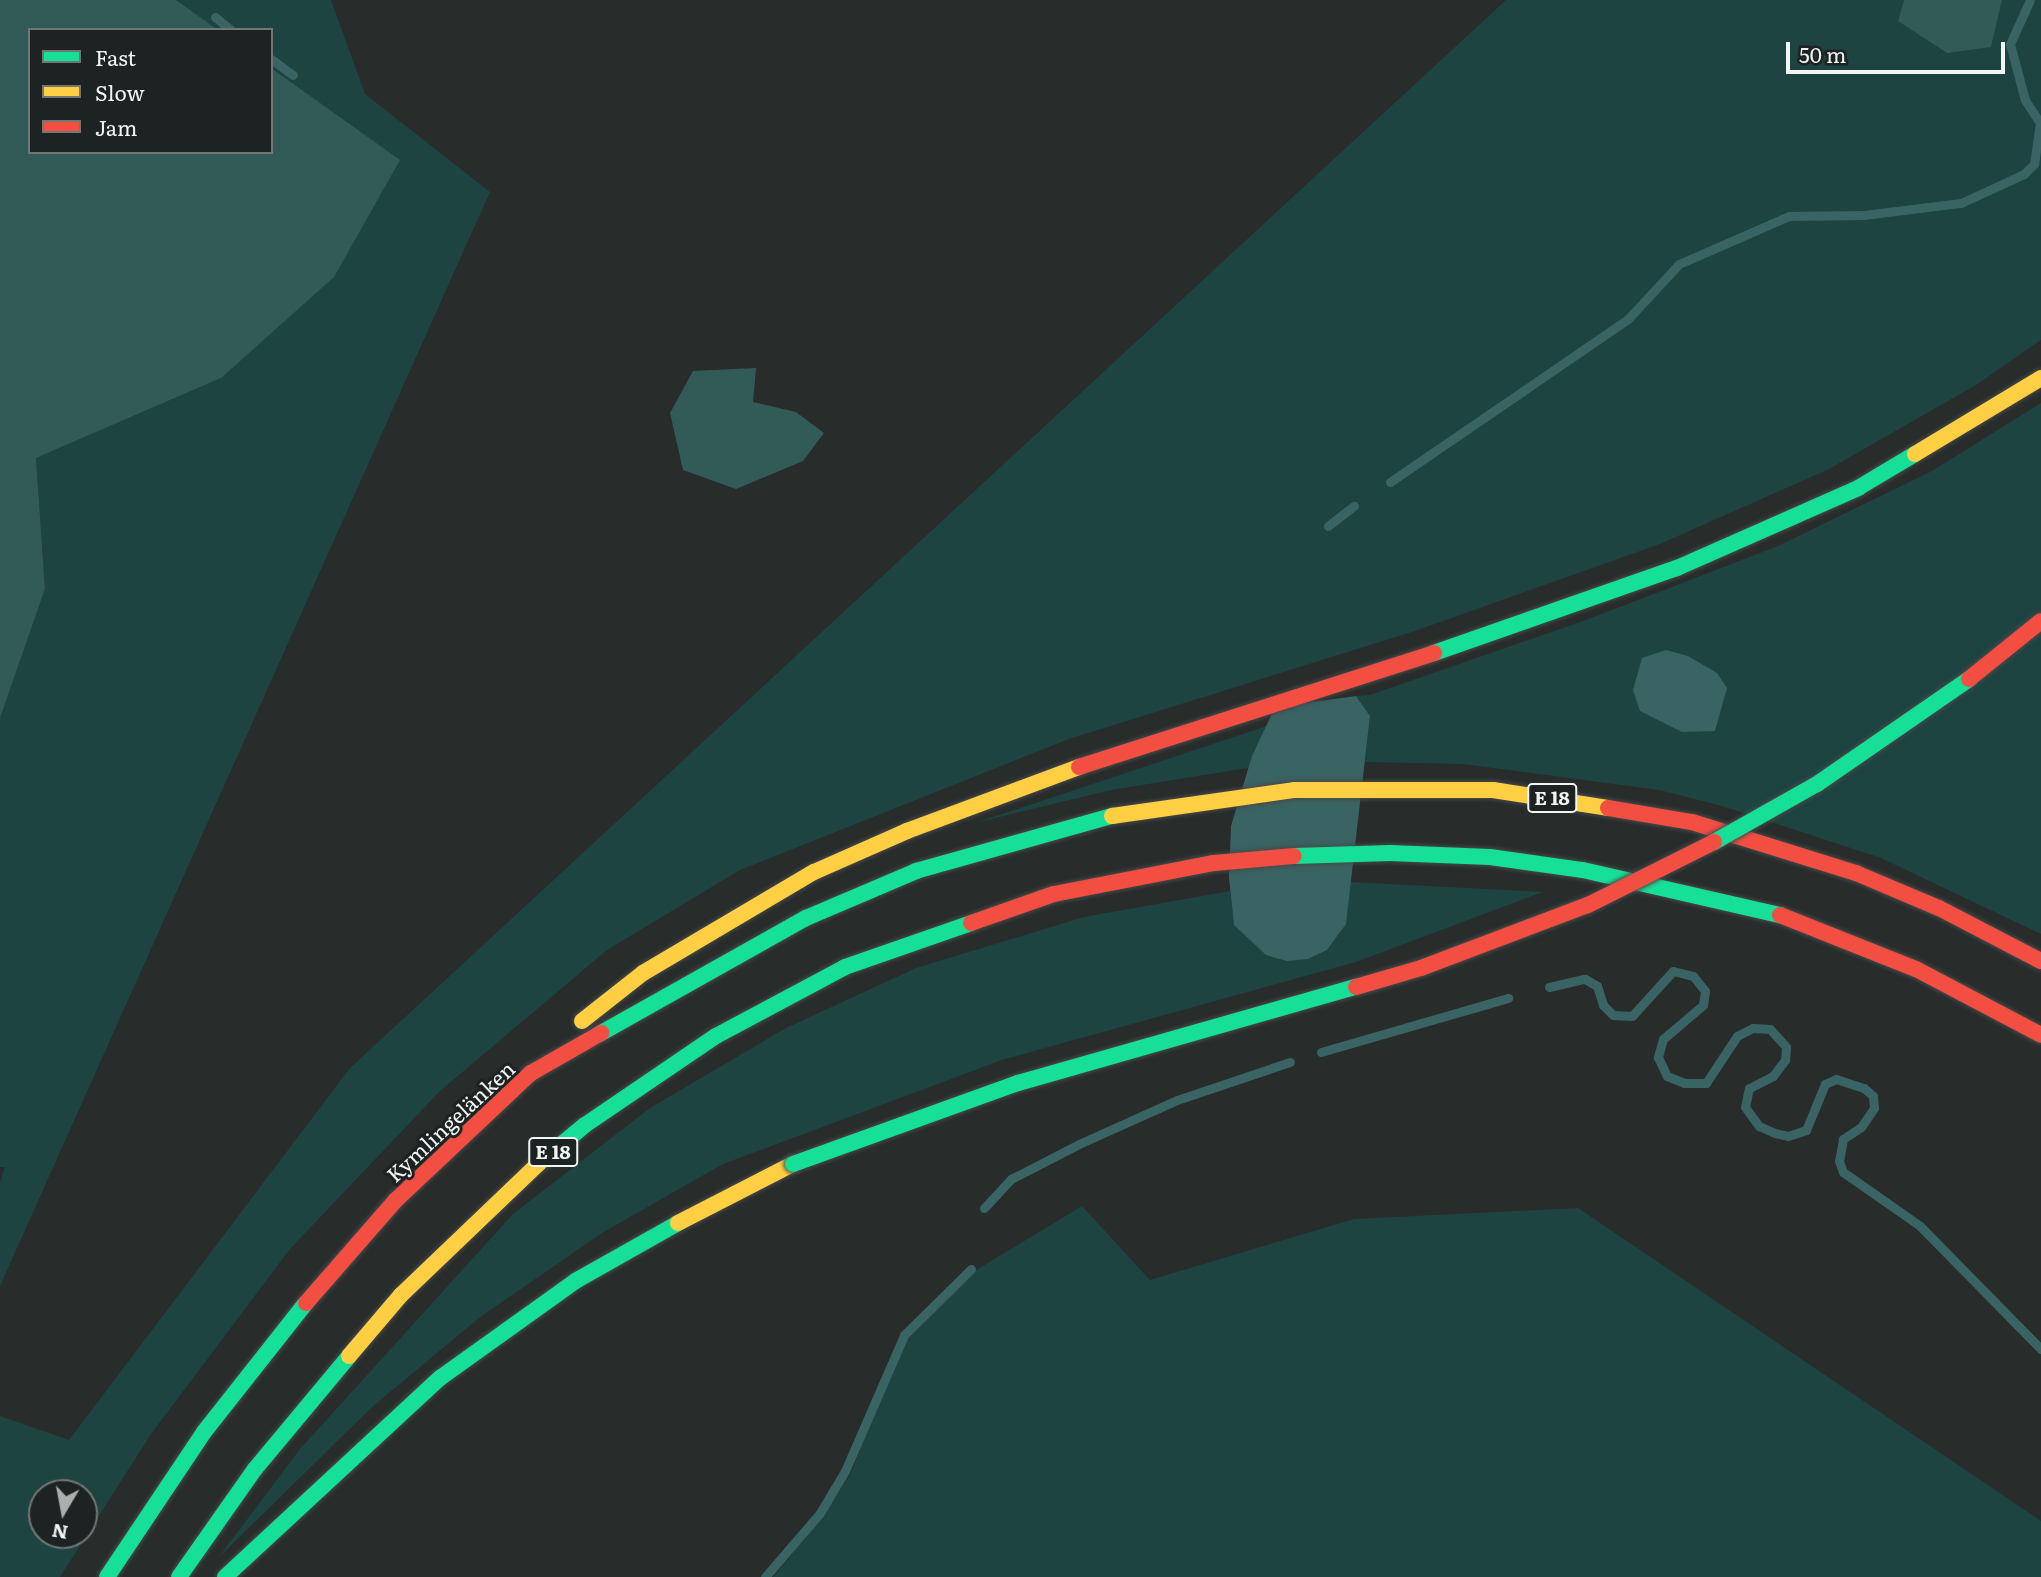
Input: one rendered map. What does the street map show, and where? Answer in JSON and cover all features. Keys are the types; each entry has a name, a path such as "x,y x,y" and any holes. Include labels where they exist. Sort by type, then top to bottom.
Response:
{"highway":[{"path":"531,1073 584,1019 643,972 729,919 814,872 1020,788 1135,746 1592,600 1774,527 1931,448 2041,378"},
{"path":"225,1577 346,1461 440,1378 498,1335 588,1273 793,1164 1018,1083 1421,968 1588,905 1662,872 1817,784 1958,688 2041,621"},
{"name":"Kymlingelänken","path":"107,1577 204,1432 295,1315 396,1200 531,1073 807,918 916,871 1037,834 1122,813 1295,790 1493,790 1679,819 1769,844 1856,873 1939,908 2041,961"},
{"name":"E 18","path":"178,1577 255,1469 401,1295 516,1182 585,1125 716,1036 845,967 1054,894 1214,863 1296,856 1390,853 1490,857 1557,866 1669,885 1749,905 1831,932 1916,969 2041,1035"}],"shaded area":[{"path":"0,0 176,0 215,28 28,28 28,154 273,154 273,69 400,160 334,277 221,378 36,458 45,589 0,718"},
{"path":"176,0 331,0 365,94 490,192 0,1286 0,1182 5,1167 0,1167 0,718 45,589 36,458 221,378 399,160 273,69 273,28 215,28"},
{"path":"1506,0 1904,0 1898,21 1991,47 2002,0 2041,0 2041,340 1976,385 1829,469 1660,544 1415,631 1069,739 740,870 607,950 440,1091 290,1249 151,1434 98,1517 98,1479 28,1479 28,1549 78,1549 60,1577 0,1577 0,1416 69,1440 350,1068"},
{"path":"1904,0 2002,0 1991,47 1947,53 1898,21"},
{"path":"756,368 753,402 796,412 824,433 803,461 736,489 683,470 670,413 693,371"},
{"path":"2041,403 2041,934 1881,858 1722,806 1659,790 1463,764 1365,762 1370,716 1356,696 1370,695 1586,620 1778,546 1932,471"},
{"path":"1666,650 1688,656 1717,673 1727,688 1715,731 1682,732 1640,711 1633,690 1642,658"},
{"path":"1356,696 1370,716 1346,924 1327,950 1308,959 1287,961 1266,955 1234,925 1229,878 1231,826 1252,756 1275,707"},
{"path":"1267,726 1248,768 1111,790 975,823"},
{"path":"1350,882 1543,892 1356,962 1002,1060 723,1164 602,1233 479,1318 371,1408 218,1558 300,1449 513,1214 650,1108 786,1028 916,968 1084,917 1230,891 1234,925 1308,959 1327,950 1340,933"},
{"path":"1082,1206 1150,1280 1354,1219 1578,1208 2041,1521 2041,1577 773,1577 824,1516 851,1473 888,1377 908,1338 936,1303 973,1272"}],"waterway":[{"path":"1390,482 1628,319 1679,264 1789,216 1864,215 1961,203 2024,174 2034,164 2040,123 2025,100 2010,44 2030,0"},
{"path":"215,17 229,28"},
{"path":"273,60 293,75"},
{"path":"1328,526 1354,506"},
{"path":"1549,987 1585,979 1597,986 1603,1005 1613,1015 1632,1016 1673,971 1693,976 1705,991 1703,1005 1663,1039 1658,1057 1667,1076 1684,1083 1706,1083 1737,1036 1753,1028 1770,1029 1786,1047 1785,1060 1773,1076 1749,1088 1745,1107 1759,1126 1775,1133 1788,1136 1806,1130 1825,1084 1836,1079 1864,1088 1873,1096 1874,1108 1861,1127 1843,1139 1839,1161 1843,1172 1920,1226 2041,1349"},
{"path":"1321,1052 1508,998"},
{"path":"984,1208 1011,1179 1079,1144 1177,1100 1290,1062"},
{"path":"765,1577 820,1513 845,1471 904,1335 971,1269"}],"traffic: fast":[{"path":"1434,653 1677,568 1858,488 1915,454"},
{"path":"1714,842 1817,784 1969,679"},
{"path":"601,1033 806,918 916,871 1112,816"},
{"path":"1294,856 1390,853 1490,857 1583,870 1780,915"},
{"path":"539,1163 585,1125 716,1036 845,967 971,923"},
{"path":"793,1164 1018,1083 1356,987"},
{"path":"225,1577 440,1378 577,1280 678,1223"},
{"path":"107,1577 204,1432 306,1303"},
{"path":"179,1577 255,1469 349,1356"}],"traffic: slow":[{"path":"1915,454 2041,378"},
{"path":"582,1021 643,973 814,872 907,831 1079,767"},
{"path":"1112,816 1295,790 1493,790 1608,808"},
{"path":"349,1356 401,1295 539,1163"},
{"path":"678,1223 793,1164"}],"traffic: jam":[{"path":"1969,679 2041,621"},
{"path":"1079,767 1434,653"},
{"path":"1608,808 1692,822 1856,873 1939,908 2041,961"},
{"path":"1356,987 1421,968 1588,905 1714,842"},
{"path":"971,923 1054,894 1214,863 1294,856"},
{"path":"1780,915 1916,969 2041,1035"},
{"path":"306,1303 396,1200 531,1073 601,1033"}]}
